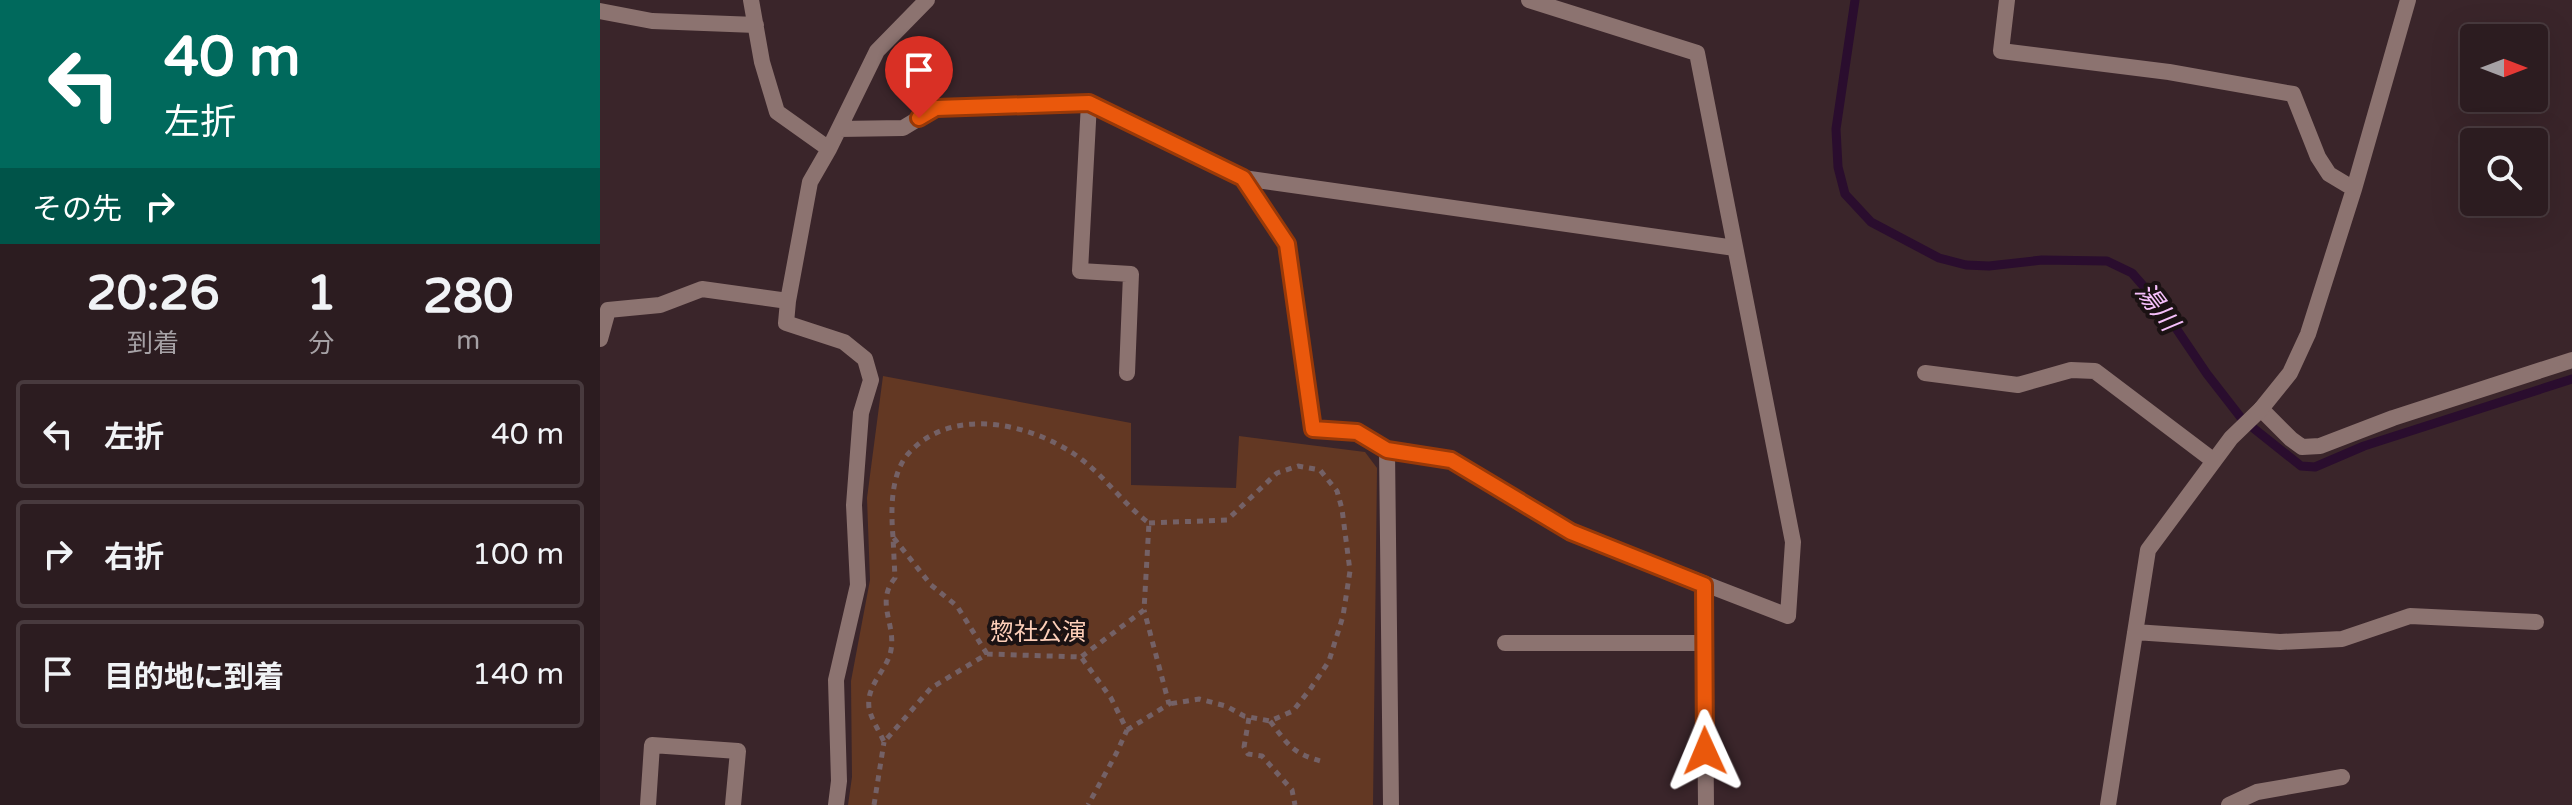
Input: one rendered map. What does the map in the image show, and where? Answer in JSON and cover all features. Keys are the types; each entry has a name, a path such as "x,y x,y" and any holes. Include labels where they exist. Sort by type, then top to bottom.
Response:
{"street":[{"path":"751,0 762,62 777,112 829,149"},
{"path":"836,805 839,781 836,680 858,585 854,505 861,413 871,380 865,359 844,342 786,323 788,301 810,182 877,51 927,0"},
{"path":"1243,178 1287,244 1313,429 1357,432 1387,450 1451,460 1571,532 1788,616 1793,542 1697,53 1529,0"},
{"path":"2007,0 2001,51 2169,72 2293,94 2318,157 2329,174 2354,189"},
{"path":"2108,805 2148,550 2231,438 2261,409 2290,373 2308,334 2354,189 2408,0"},
{"path":"600,11 652,21 756,25"},
{"path":"839,129 903,128 936,108 1089,103 1243,178 1735,248"},
{"path":"1089,103 1080,271 1131,274 1127,373"},
{"path":"600,339 604,309 660,305 702,289 788,301"},
{"path":"2261,409 2302,447 2320,446 2393,418 2572,360"},
{"path":"1925,373 2018,385 2071,370 2095,371 2214,461"},
{"path":"1387,450 1391,805"},
{"path":"1704,585 1706,805"},
{"path":"2135,632 2280,642 2342,639 2410,616 2536,622"},
{"path":"1505,643 1703,643"},
{"path":"648,805 652,745 738,751 733,805"},
{"path":"2229,805 2257,792 2342,777"}],"path":[{"path":"884,742 869,709 870,691 891,651 885,598 888,586 895,578 891,502 906,456 937,433 960,425 986,423 1024,430 1078,457 1129,508 1149,523 1227,520 1277,473 1298,466 1320,470 1337,491 1350,571 1343,616 1329,661 1311,688 1293,711 1270,721 1249,718 1226,706 1199,699 1169,704 1127,730 1088,805"},
{"path":"1149,523 1144,610 1169,704"},
{"path":"893,537 931,585 957,606 987,654"},
{"path":"874,805 884,742 931,688 987,654 1081,657 1144,610"},
{"path":"1081,657 1111,698 1127,730"},
{"path":"1249,718 1244,747 1248,754 1262,756 1292,790 1295,805"},
{"path":"1270,721 1302,756 1324,762"}],"green space":[{"name":"惣社公演","path":"883,376 1131,423 1131,485 1236,488 1239,436 1365,452 1377,468 1373,805 848,805 852,777 851,681 870,580 867,498"}],"waterway":[{"name":"湯川","path":"1855,0 1836,129 1838,167 1845,194 1871,222 1939,258 1966,265 1989,266 2042,260 2107,261 2132,273 2161,306 2242,419 2301,466 2315,467 2364,446 2572,379"}],"route":[{"path":"919,118 936,108 1089,103 1243,178 1287,244 1313,429 1357,432 1387,450 1451,460 1571,532 1704,585 1705,751"}]}
